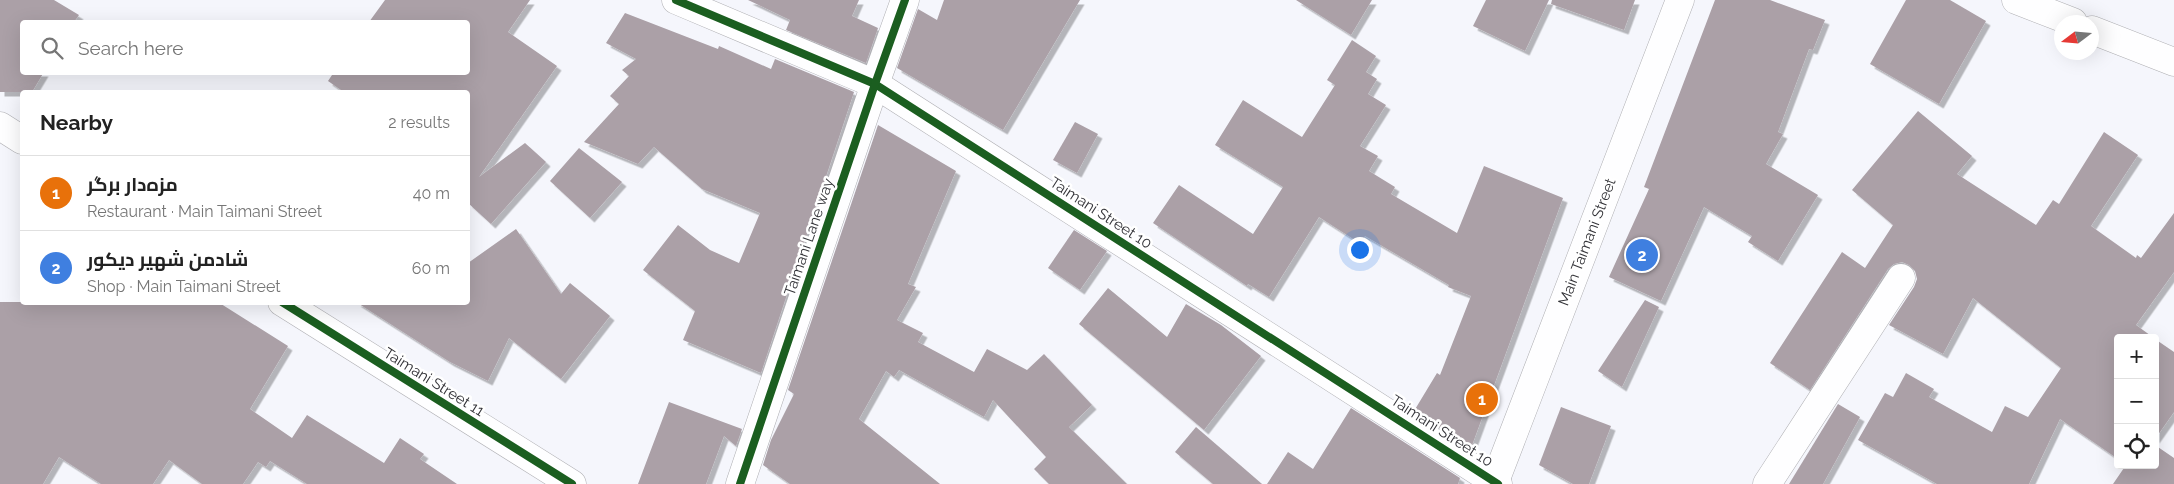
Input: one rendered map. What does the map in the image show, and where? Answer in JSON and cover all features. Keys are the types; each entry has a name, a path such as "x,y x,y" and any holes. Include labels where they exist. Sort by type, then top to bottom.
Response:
{"street":[{"name":"Taimani Street 10","path":"676,0 875,84 1495,483"},
{"name":"Taimani Lane way","path":"740,484 905,0"},
{"name":"Main Taimani Street","path":"1495,483 1680,0"},
{"path":"2016,0 2055,15"},
{"path":"2099,33 2174,62"},
{"path":"0,126 20,139"},
{"path":"1768,484 1901,278"},
{"name":"Taimani Street 11","path":"287,305 572,484"}],"building":[{"path":"0,0 54,0 79,15 75,20 20,20 20,75 42,75 33,90 0,92"},
{"path":"385,0 530,0 508,32 557,66 479,177 525,143 546,162 491,224 470,205 470,90 341,90 328,81 332,75 470,75 470,20 370,20"},
{"path":"748,0 859,0 852,16 878,28 866,63 786,30 790,20"},
{"path":"944,0 1080,0 1003,130 897,68 918,9 937,20"},
{"path":"1296,0 1372,0 1351,35"},
{"path":"1486,0 1549,0 1525,51 1473,26"},
{"path":"1552,0 1635,0 1624,30 1551,4"},
{"path":"1715,0 1770,0 1825,20 1813,50 1809,49 1778,132 1783,134 1766,164 1818,195 1778,261 1748,242 1752,236 1704,207 1661,301 1609,277 1649,189 1644,187"},
{"path":"1906,0 1950,0 1986,21 1939,104 1870,64"},
{"path":"625,13 718,49 719,46 771,69 775,59 854,92 761,373 683,340 695,311 643,270 678,225 710,250 739,263 760,213 702,189 654,147 638,164 584,142 619,104 610,96 629,76 622,70 636,59 606,43"},
{"path":"1352,40 1376,56 1366,72 1377,79 1368,94 1386,105 1360,146 1378,156 1369,171 1395,187 1391,194 1457,233 1484,166 1563,198 1471,448 1414,411 1437,373 1440,375 1471,296 1448,287 1449,285 1365,236 1361,244 1319,217 1269,297 1248,284 1247,286 1153,223 1179,185 1253,234 1283,187 1215,145 1243,100 1302,137 1335,85 1327,80"},
{"path":"1918,111 1972,156 1957,174 2036,225 2053,200 2059,204 2104,132 2138,155 2091,226 2136,258 2137,255 2141,258 2174,213 2174,272 2136,325 2148,334 2114,334 2114,456 2060,419 2029,484 1937,484 1858,440 1885,393 1893,397 1906,373 1934,389 1929,397 1992,432 2005,406 2028,417 2061,368 1973,298 1943,354 1889,325 1914,287 1917,279 1915,271 1909,265 1902,262 1894,264 1888,269 1810,390 1770,363 1842,252 1865,268 1893,225 1852,190"},
{"path":"1075,122 1098,134 1077,173 1053,160"},
{"path":"878,125 956,171 908,284 916,287 897,320 923,333 918,342 974,372 987,349 1027,370 1044,354 1092,405 1069,427 1127,484 1049,484 1034,469 1046,457 993,400 984,417 899,370 894,377 886,371 859,419 940,484 790,484 763,465 771,440 794,394 788,390"},
{"path":"579,148 622,182 590,218 550,181"},
{"path":"516,229 561,294 570,283 610,316 561,379 509,338 488,381 450,362 361,305 470,305 470,262"},
{"path":"1074,230 1107,251 1080,290 1048,268"},
{"path":"1108,288 1167,337 1186,304 1221,325 1261,356 1204,430 1079,324"},
{"path":"1645,300 1659,307 1622,387 1598,371"},
{"path":"0,302 20,302 20,305 223,305 288,346 250,409 292,438 307,415 384,463 400,438 424,454 420,459 457,484 307,484 270,461 266,467 258,462 243,484 202,484 169,460 153,484 101,484 59,457 43,484 0,484"},
{"path":"2159,342 2174,352 2174,412 2159,433"},
{"path":"669,402 742,429 736,446 724,436 706,484 638,484"},
{"path":"1838,404 1860,417 1823,484 1789,484"},
{"path":"1561,407 1611,426 1589,484 1573,484 1539,465"},
{"path":"1351,408 1460,478 1458,484 1267,484 1288,452 1313,469"},
{"path":"1196,427 1262,484 1213,484 1175,452"},
{"path":"2159,448 2174,458 2174,484 2113,484 2123,469 2159,469"}],"cycle path":[{"path":"676,0 875,84 1498,484"},
{"path":"740,484 905,0"},
{"path":"287,305 572,484"}],"place":[{"name":"شادمن شهیر دیکور","path":"1642,255"},
{"name":"مزه‌دار برگر","path":"1482,399"}]}
